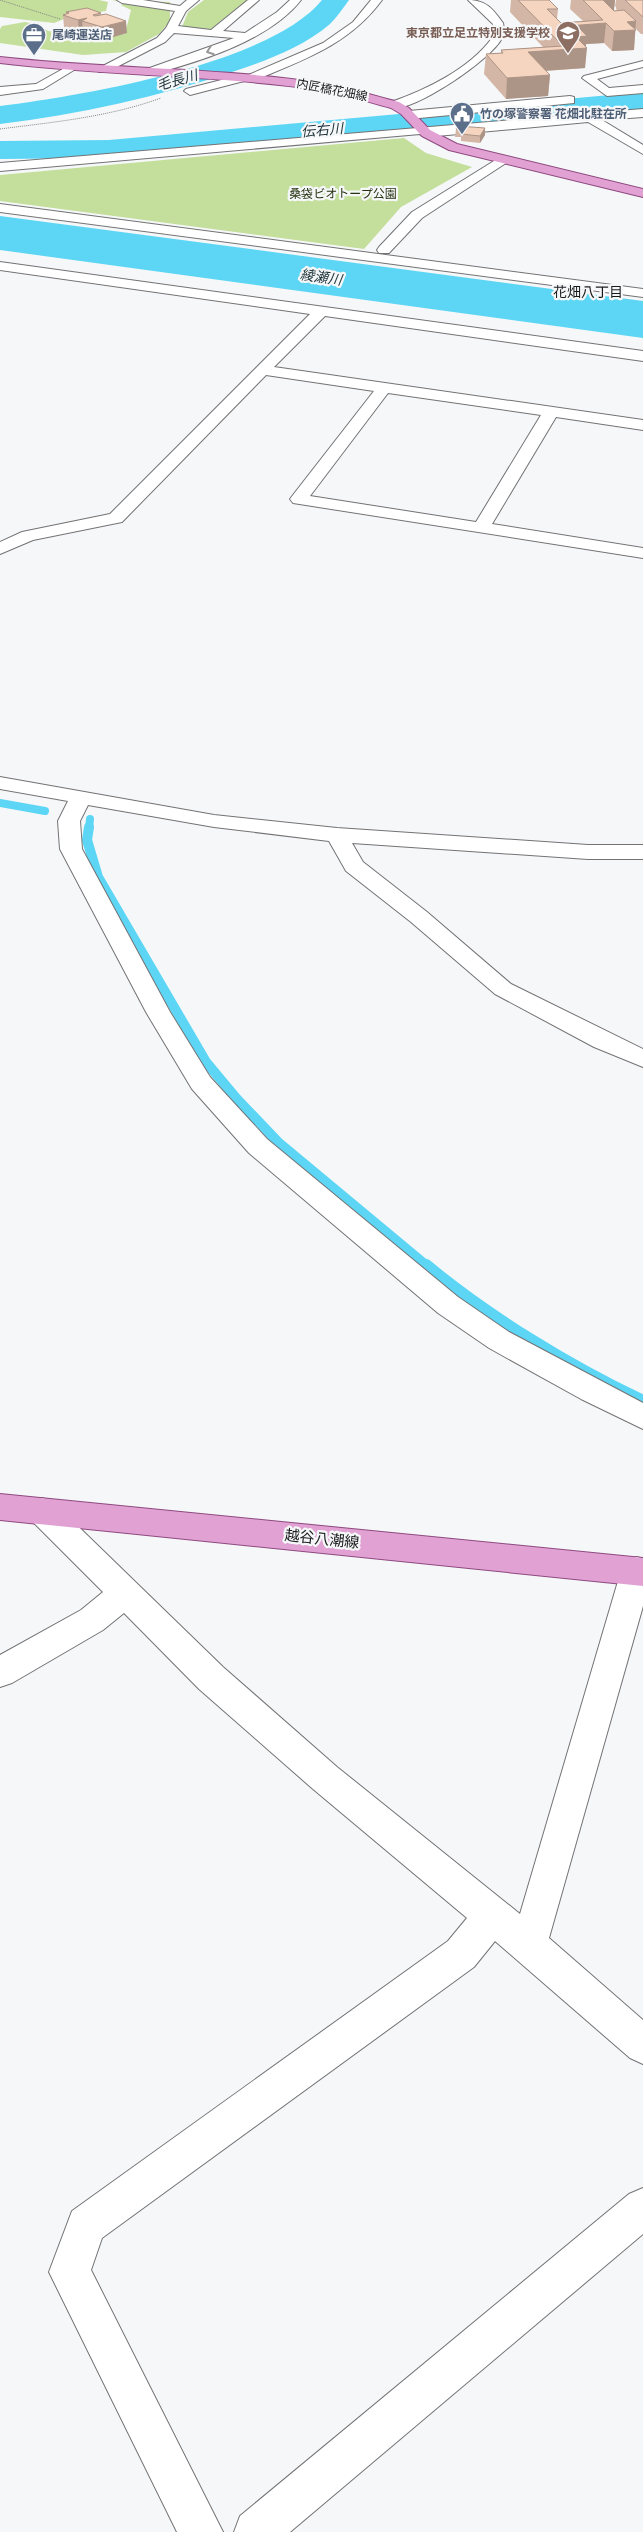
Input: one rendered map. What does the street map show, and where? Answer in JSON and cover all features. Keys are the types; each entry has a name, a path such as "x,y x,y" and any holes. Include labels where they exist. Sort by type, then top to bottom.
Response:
{"main road":[{"name":"内匠橋花畑線","path":"0,60 70,68 241,78 323,87 394,105 409,115 423,130 453,146 502,160 641,191"},
{"name":"越谷八潮線","path":"0,1507 640,1571"}],"street":[{"path":"122,0 182,9"},
{"path":"103,70 161,40 172,29 182,9 194,0"},
{"path":"214,33 254,0"},
{"path":"153,72 246,37 282,15 296,0"},
{"path":"190,91 241,78 327,45 357,24 377,0"},
{"path":"394,105 410,101 482,56 497,38 498,23 487,10 473,0"},
{"path":"172,29 246,37"},
{"path":"643,64 588,78 607,92 643,89"},
{"path":"0,91 39,87 70,68"},
{"path":"409,115 570,100"},
{"path":"0,167 643,113"},
{"path":"590,118 643,150"},
{"path":"502,160 417,215 384,250 643,284"},
{"path":"0,208 643,293"},
{"path":"0,266 643,356"},
{"path":"0,549 28,536 116,518 321,311"},
{"path":"264,370 643,425"},
{"path":"384,388 299,499 643,554"},
{"path":"481,528 551,412"},
{"path":"0,783 214,821 337,835 588,852 643,852"},
{"path":"80,798 69,821 71,850 158,1012 201,1083 239,1125 289,1174 448,1305 499,1340 643,1417"},
{"path":"337,835 354,866 419,917 503,989 602,1041 643,1059"},
{"path":"42,1512 211,1678 325,1778 493,1915 643,2045"},
{"path":"528,1945 640,1571"},
{"path":"0,1672 92,1620 125,1594"},
{"path":"201,2532 70,2272 86,2225 461,1954 493,1915"},
{"path":"256,2532 643,2208"}],"path":[{"path":"0,0 60,19"},
{"path":"0,129 93,116 134,108 153,100 190,91"}],"green space":[{"path":"0,0 99,0 108,2 106,11 69,17 54,23 0,17"},
{"path":"112,0 170,2 170,21 159,34 126,52 83,55 0,43 0,29 2,26 25,22 39,25 48,31 94,36 125,34 131,10 121,5 124,3"},
{"path":"204,0 247,0 211,29 182,27 188,12"},
{"name":"桑袋ビオトープ公園","path":"404,138 426,153 472,167 401,207 364,249 0,201 0,175"}],"water":[{"name":"綾瀬川","path":"0,216 643,301 643,338 0,250"}],"building":[{"path":"518,0 549,0 558,9 547,9 561,23 603,20 583,0 603,0 614,11 624,10 636,21 627,22 636,30 614,31 606,23 568,26 572,30 580,29 587,36 576,37 587,48 528,52 550,75 507,78 486,54 503,53 501,50 563,46"},
{"path":"625,0 643,0 643,17"},
{"path":"87,8 101,13 93,15 95,16 106,14 126,21 102,27 82,21 87,18 78,20 63,15 69,13 66,12"},
{"path":"458,126 485,128 480,136 461,134 464,130 456,129"}],"waterway":[{"name":"毛長川","path":"0,115 126,93 232,63 277,45 305,29 323,16 336,0"},
{"name":"伝右川","path":"0,150 109,149 643,101"},
{"path":"0,803 45,811"},
{"path":"89,828 90,819"},
{"path":"89,827 87,840 98,877 206,1062 236,1098 278,1142 427,1266"},
{"path":"426,1265 476,1303 530,1339 587,1372 643,1401"}],"place":[{"name":"東京都立足立特別支援学校","path":"568,54"},
{"name":"尾崎運送店","path":"34,56"},
{"name":"竹の塚警察署 花畑北駐在所","path":"462,135"}],"district":[{"name":"花畑八丁目","path":"588,292"}]}
